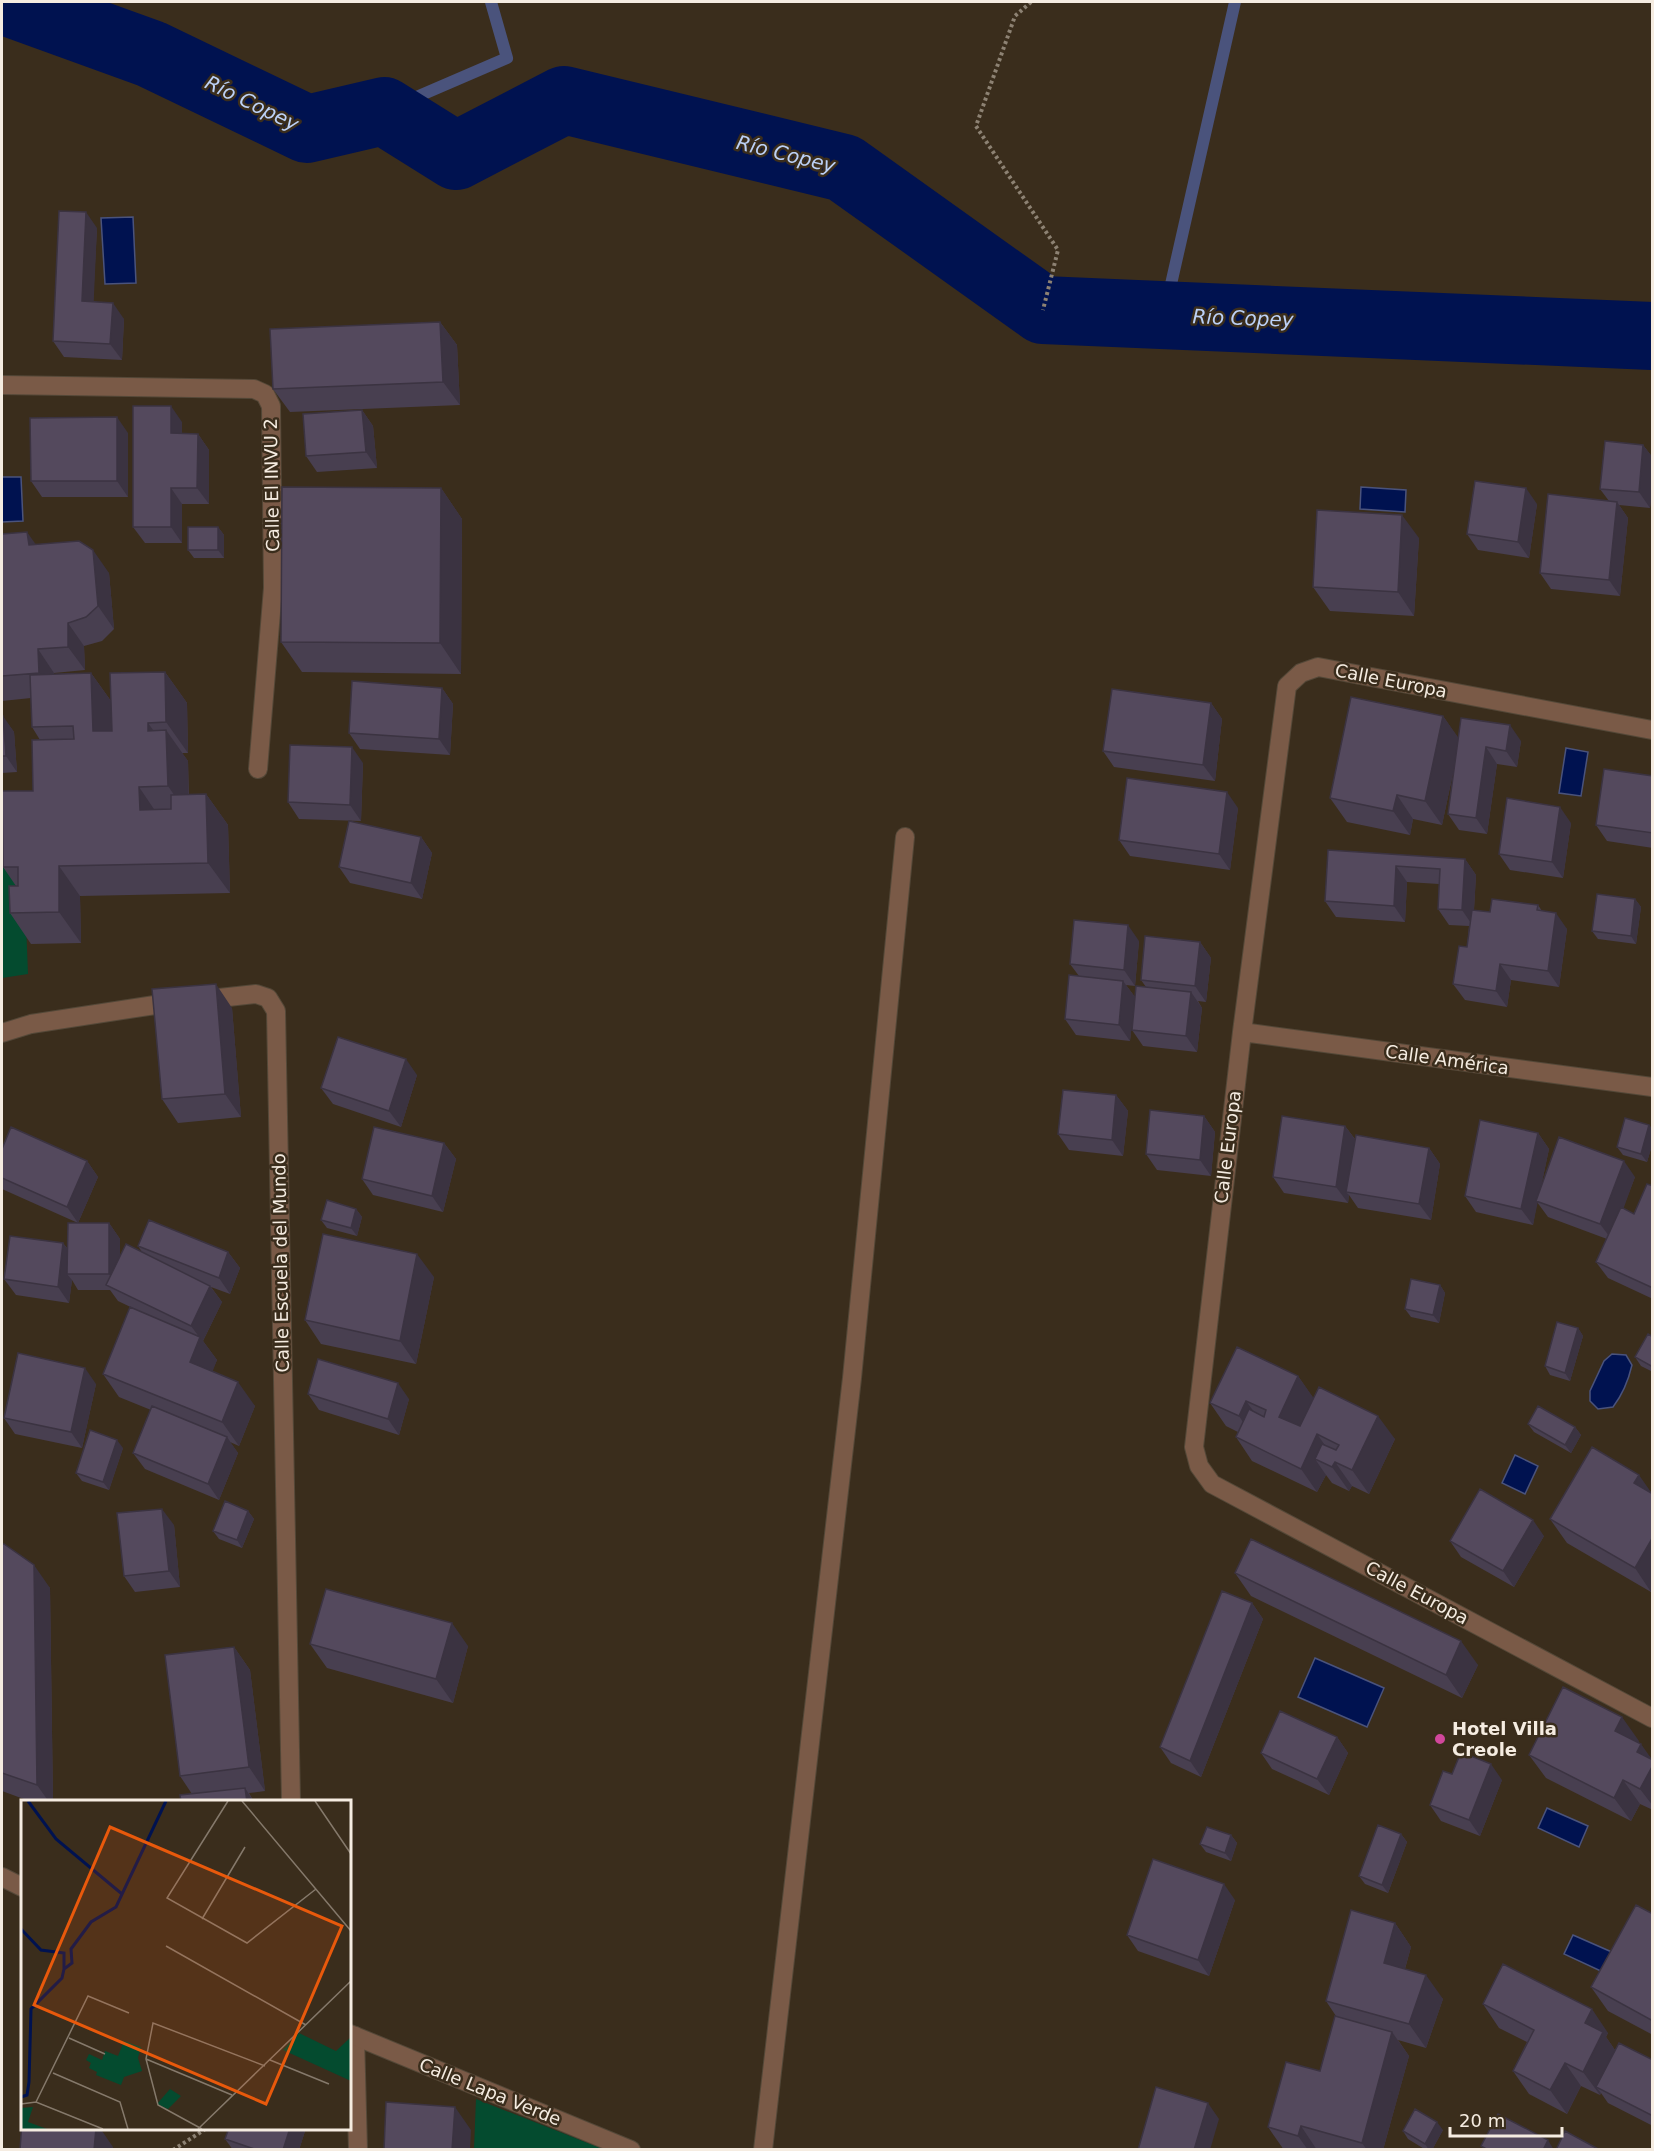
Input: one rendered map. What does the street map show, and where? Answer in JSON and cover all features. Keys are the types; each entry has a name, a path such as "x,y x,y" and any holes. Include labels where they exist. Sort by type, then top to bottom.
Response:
{"street":[{"name":"Calle El INVU 2","path":"2,385 254,389 265,394 272,406 273,588 258,770"},
{"name":"Calle Europa","path":"1653,730 1318,667 1300,673 1287,686 1242,1032 1194,1447 1199,1466 1212,1484 1653,1718"},
{"path":"763,2150 852,1378 905,837"},
{"name":"Calle Escuela del Mundo","path":"2,1033 32,1024 155,1005 256,993 268,998 276,1011 291,1800"},
{"name":"Calle América","path":"1242,1032 1653,1087"},
{"path":"2,1877 21,1886"},
{"path":"352,2035 358,2150"},
{"name":"Calle Lapa Verde","path":"352,2035 632,2150"}],"path":[{"path":"1031,2 1015,16 976,126 1058,250 1043,310"},
{"path":"173,2150 204,2130"}],"green space":[{"path":"22,821 28,974 2,978 2,823"},
{"path":"476,2099 603,2149 474,2149"}],"shaded area":[{"path":"133,217 136,283 105,284 101,218"},
{"path":"2,477 21,477 23,521 2,522"},
{"path":"1361,487 1406,490 1405,512 1360,509"},
{"path":"1566,748 1588,752 1581,796 1559,793"},
{"path":"1612,1354 1626,1355 1632,1365 1627,1382 1613,1407 1598,1409 1590,1401 1590,1391 1604,1361"},
{"path":"1515,1455 1538,1466 1525,1494 1502,1483"},
{"path":"1315,1658 1384,1688 1367,1727 1298,1697"},
{"path":"1547,1808 1588,1826 1579,1847 1538,1828"},
{"path":"1573,1935 1614,1953 1605,1973 1564,1954"}],"building":[{"path":"59,211 86,212 82,301 113,303 110,344 53,341"},
{"path":"440,322 443,382 273,389 270,329"},
{"path":"133,406 171,406 171,433 198,434 197,488 171,488 171,527 133,527"},
{"path":"362,410 366,452 306,456 303,414"},
{"path":"117,417 117,481 31,481 30,418"},
{"path":"1605,441 1643,445 1639,492 1600,489"},
{"path":"1475,481 1526,488 1518,542 1467,534"},
{"path":"282,487 441,488 440,643 281,642"},
{"path":"1548,494 1617,502 1609,580 1540,573"},
{"path":"1317,510 1402,515 1398,592 1313,587"},
{"path":"188,527 218,527 218,550 188,550"},
{"path":"27,532 29,545 79,541 93,550 98,606 86,617 68,623 68,647 38,649 39,673 2,676 2,534"},
{"path":"165,672 166,722 148,723 148,731 166,730 168,786 139,787 140,810 171,809 171,795 206,794 208,863 59,866 59,912 10,913 9,886 18,886 18,867 3,867 2,791 33,791 32,740 74,739 73,726 32,727 30,675 91,673 93,731 112,731 110,673"},
{"path":"352,681 442,688 439,739 349,733"},
{"path":"1112,689 1211,703 1203,765 1103,751"},
{"path":"1351,697 1443,716 1425,801 1397,795 1393,811 1330,798"},
{"path":"3,716 6,756 2,756"},
{"path":"1461,718 1510,725 1506,751 1486,747 1476,818 1448,814"},
{"path":"290,745 352,747 350,805 288,802"},
{"path":"1604,769 1653,776 1653,833 1596,825"},
{"path":"1127,778 1227,792 1219,854 1119,840"},
{"path":"1507,798 1560,807 1552,862 1499,854"},
{"path":"349,821 421,837 411,883 339,867"},
{"path":"1328,850 1465,859 1462,910 1438,909 1440,869 1396,866 1394,906 1325,901"},
{"path":"1597,894 1635,899 1631,936 1592,931"},
{"path":"1492,899 1538,905 1537,910 1556,913 1548,971 1500,964 1496,991 1453,984 1459,946 1467,947 1472,910 1490,912"},
{"path":"1074,920 1128,925 1124,970 1070,964"},
{"path":"1145,936 1200,942 1195,986 1141,980"},
{"path":"1069,975 1123,981 1119,1025 1065,1019"},
{"path":"216,984 225,1094 162,1099 152,989"},
{"path":"1136,986 1191,992 1186,1036 1132,1030"},
{"path":"338,1037 406,1059 389,1111 321,1088"},
{"path":"1063,1090 1116,1095 1112,1140 1058,1134"},
{"path":"1150,1110 1204,1116 1200,1160 1146,1154"},
{"path":"1282,1116 1345,1126 1336,1187 1273,1177"},
{"path":"1625,1118 1649,1125 1641,1154 1617,1147"},
{"path":"1480,1120 1538,1133 1521,1209 1465,1196"},
{"path":"11,1127 87,1161 67,1207 2,1178 2,1149"},
{"path":"374,1127 444,1143 432,1196 362,1179"},
{"path":"1356,1135 1429,1148 1419,1204 1346,1192"},
{"path":"1559,1137 1624,1161 1600,1224 1536,1201"},
{"path":"1647,1184 1653,1186 1653,1288 1596,1262 1621,1207 1634,1214"},
{"path":"327,1200 356,1209 351,1228 321,1220"},
{"path":"149,1220 228,1252 219,1278 138,1246"},
{"path":"68,1223 109,1223 109,1274 67,1274"},
{"path":"323,1234 417,1254 400,1341 305,1320"},
{"path":"10,1236 63,1243 58,1287 4,1279"},
{"path":"126,1244 210,1286 191,1326 106,1285"},
{"path":"1411,1279 1440,1285 1433,1315 1405,1309"},
{"path":"130,1307 200,1337 190,1362 238,1382 222,1422 103,1374"},
{"path":"1557,1322 1578,1328 1565,1373 1545,1366"},
{"path":"1648,1334 1653,1337 1653,1367 1635,1357"},
{"path":"1237,1347 1298,1376 1279,1417 1300,1426 1319,1387 1378,1416 1352,1470 1335,1462 1332,1467 1315,1459 1322,1444 1336,1450 1339,1445 1317,1434 1301,1469 1236,1437 1249,1409 1264,1417 1266,1410 1246,1401 1239,1416 1210,1403"},
{"path":"18,1353 85,1368 71,1432 4,1418"},
{"path":"318,1359 398,1383 388,1419 308,1394"},
{"path":"152,1406 227,1437 208,1484 133,1453"},
{"path":"1538,1406 1575,1427 1565,1445 1528,1424"},
{"path":"90,1430 117,1440 103,1482 76,1473"},
{"path":"1592,1447 1639,1475 1634,1483 1653,1494 1653,1537 1635,1568 1550,1519"},
{"path":"1480,1489 1533,1520 1503,1571 1450,1541"},
{"path":"225,1501 248,1511 237,1540 213,1531"},
{"path":"162,1509 169,1571 124,1576 117,1513"},
{"path":"1251,1539 1461,1641 1446,1675 1235,1573"},
{"path":"2,1544 34,1565 37,1785 2,1773"},
{"path":"326,1589 452,1623 436,1679 310,1644"},
{"path":"1222,1591 1252,1603 1190,1761 1160,1747"},
{"path":"234,1647 249,1767 180,1776 165,1655"},
{"path":"1563,1687 1622,1717 1615,1731 1641,1744 1637,1752 1653,1760 1653,1765 1640,1789 1623,1780 1614,1798 1529,1755"},
{"path":"1280,1711 1337,1737 1317,1779 1261,1753"},
{"path":"1461,1752 1491,1764 1469,1820 1430,1805 1443,1771 1452,1774"},
{"path":"245,1788 247,1800 181,1800 180,1795"},
{"path":"1378,1825 1401,1834 1382,1885 1359,1876"},
{"path":"1207,1827 1231,1835 1225,1853 1200,1844"},
{"path":"1153,1859 1224,1884 1198,1960 1127,1935"},
{"path":"1636,1905 1653,1914 1653,2021 1591,1987"},
{"path":"1351,1910 1395,1923 1384,1963 1426,1975 1409,2024 1326,2001"},
{"path":"1503,1964 1592,2009 1585,2023 1603,2032 1583,2072 1565,2063 1550,2090 1513,2071 1534,2030 1483,2004"},
{"path":"1335,2016 1392,2032 1362,2143 1301,2126 1298,2136 1268,2127 1286,2062 1320,2071"},
{"path":"1619,2043 1653,2060 1653,2116 1596,2087"},
{"path":"1156,2087 1208,2103 1194,2150 1138,2150"},
{"path":"386,2102 455,2107 452,2150 384,2150"},
{"path":"1415,2109 1437,2122 1425,2144 1403,2131"},
{"path":"1498,2114 1548,2140 1543,2150 1488,2150 1481,2146"},
{"path":"21,2130 96,2130 94,2150 20,2150"},
{"path":"228,2130 289,2130 283,2150 257,2150 225,2139"},
{"path":"1565,2131 1600,2150 1556,2150"}],"waterway":[{"name":"Río Copey","path":"7,2 151,54 307,129 384,111 456,156 564,100 844,168 1043,310 1652,336"},
{"path":"384,111 507,58 491,2"},
{"path":"1164,315 1235,2"}],"place":[{"name":"Hotel Villa Creole","path":"1440,1739"}]}
